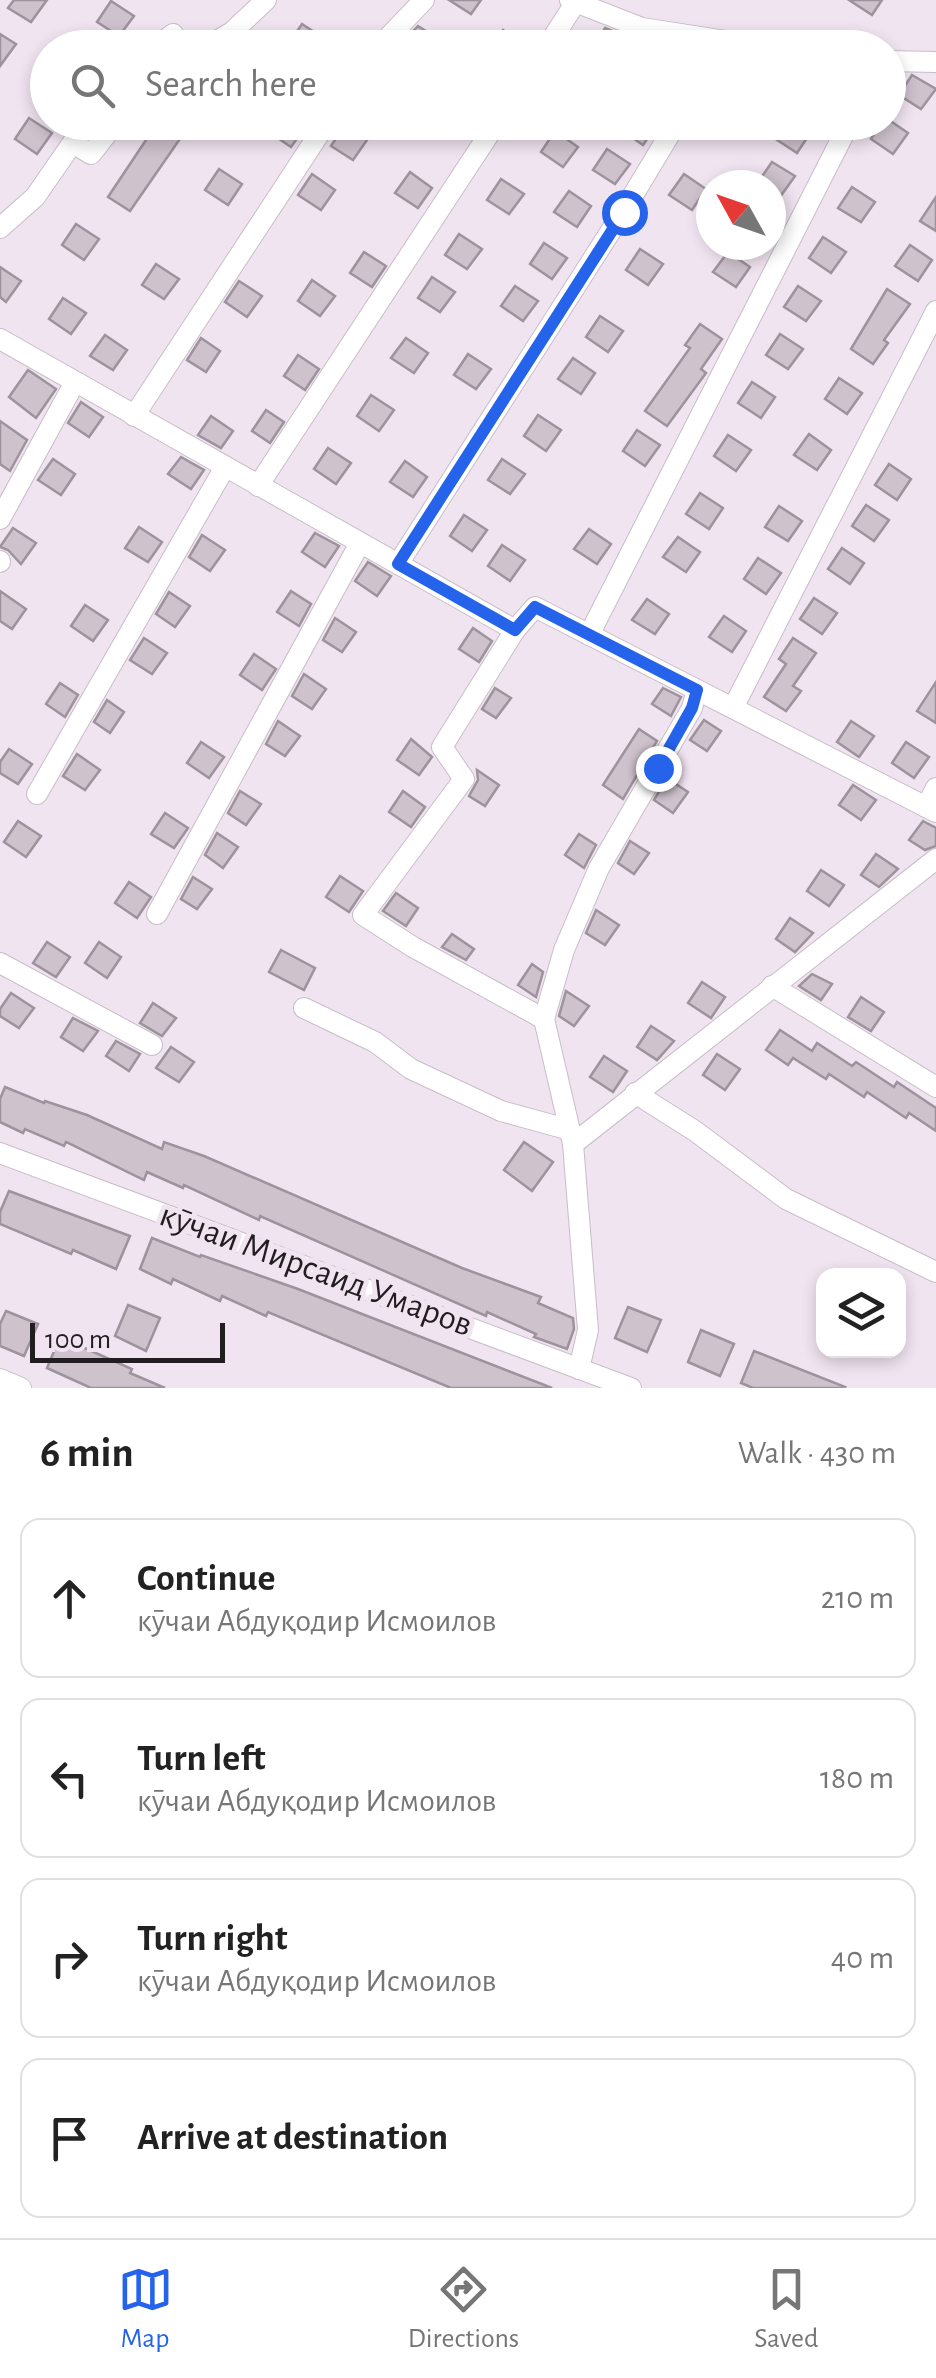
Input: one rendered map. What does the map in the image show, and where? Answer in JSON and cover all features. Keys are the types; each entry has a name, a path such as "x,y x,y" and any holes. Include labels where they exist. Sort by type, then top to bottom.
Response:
{"street":[{"path":"234,30 266,0"},
{"path":"395,30 424,0"},
{"path":"556,30 573,1 652,30"},
{"path":"906,62 936,62"},
{"path":"0,228 35,197 74,140"},
{"path":"72,143 90,154 101,140"},
{"path":"134,416 315,140"},
{"path":"258,486 485,140"},
{"path":"398,564 666,140"},
{"path":"589,634 841,140"},
{"path":"732,708 936,311"},
{"path":"0,339 515,630"},
{"path":"0,519 75,382"},
{"path":"38,794 225,467"},
{"path":"157,914 360,543"},
{"path":"544,1019 363,915 464,779 442,747 515,630 535,607 732,708 932,803"},
{"path":"579,1368 588,1330 572,1137 544,1019 564,950 599,868 692,708 697,690"},
{"path":"572,1137 772,986 927,878 936,859"},
{"path":"0,962 152,1045"},
{"path":"772,986 936,1086"},
{"path":"304,1008 375,1042 411,1069 502,1111 572,1137"},
{"path":"635,1093 786,1199 892,1247 936,1272"},
{"name":"кӯчаи Мирсаид Умаров","path":"0,1153 631,1388"},
{"path":"0,1380 21,1388"}],"building":[{"path":"14,0 47,0 31,22 8,8"},
{"path":"449,0 481,0 471,14"},
{"path":"849,0 882,0 872,15"},
{"path":"111,1 134,16 124,30 110,30 97,22"},
{"path":"0,34 16,44 0,66"},
{"path":"912,75 936,89 921,109 906,99 906,84"},
{"path":"29,118 30,140 47,140 37,154 15,139"},
{"path":"146,140 179,140 130,211 108,197"},
{"path":"335,140 367,140 353,160 331,146"},
{"path":"549,140 568,140 578,147 563,167 541,152"},
{"path":"777,140 806,140 797,153"},
{"path":"872,140 903,140 893,154"},
{"path":"607,149 630,164 615,184 593,170"},
{"path":"772,162 785,170 766,170"},
{"path":"219,169 242,184 228,205 205,190"},
{"path":"786,171 795,176 786,189"},
{"path":"410,172 432,188 418,208 395,193"},
{"path":"312,174 335,190 321,210 298,195"},
{"path":"684,174 696,182 696,204 692,210 669,195"},
{"path":"501,179 524,194 509,214 487,200"},
{"path":"852,187 875,202 861,222 838,208"},
{"path":"569,191 591,206 577,227 554,212"},
{"path":"936,197 936,231 920,221"},
{"path":"76,224 99,239 84,260 62,245"},
{"path":"459,234 482,249 467,269 445,255"},
{"path":"823,237 846,252 831,273 809,258"},
{"path":"544,243 567,258 552,279 530,264"},
{"path":"910,245 932,260 918,281 895,266"},
{"path":"640,249 663,264 648,285 626,270"},
{"path":"364,252 386,266 372,287 350,273"},
{"path":"722,260 740,260 750,267 736,287 713,272"},
{"path":"156,264 179,279 164,299 142,285"},
{"path":"0,267 21,281 6,302 0,297"},
{"path":"432,277 455,292 440,312 418,298"},
{"path":"312,280 335,296 320,316 298,301"},
{"path":"239,281 262,296 247,317 225,302"},
{"path":"515,286 538,301 523,321 501,306"},
{"path":"798,286 821,301 806,321 784,307"},
{"path":"887,289 910,304 884,340 888,343 873,364 851,349"},
{"path":"63,298 86,313 71,334 49,319"},
{"path":"600,316 623,331 608,352 586,337"},
{"path":"700,324 722,339 701,369 706,373 667,426 645,411 690,348 685,345"},
{"path":"780,334 803,349 788,369 766,355"},
{"path":"105,335 127,350 113,370 90,356"},
{"path":"201,338 220,351 206,372 187,360"},
{"path":"406,338 428,353 414,373 391,358"},
{"path":"468,354 491,369 476,389 454,375"},
{"path":"298,355 319,369 305,390 284,376"},
{"path":"573,358 595,373 581,394 558,379"},
{"path":"28,370 56,389 36,418 9,397"},
{"path":"839,378 862,393 847,414 825,399"},
{"path":"752,382 775,397 761,418 738,403"},
{"path":"371,395 394,410 379,431 357,416"},
{"path":"81,402 103,417 89,437 68,423"},
{"path":"266,410 284,422 270,443 252,431"},
{"path":"538,415 561,430 546,451 524,436"},
{"path":"211,416 233,431 221,448 198,435"},
{"path":"0,421 27,440 10,471 0,464"},
{"path":"637,430 660,445 645,466 623,451"},
{"path":"809,434 831,450 817,470 794,455"},
{"path":"728,435 751,450 736,471 714,456"},
{"path":"328,448 351,463 336,484 314,469"},
{"path":"181,457 204,470 191,489 168,474"},
{"path":"53,459 75,474 61,495 38,480"},
{"path":"502,459 525,474 510,494 488,480"},
{"path":"405,461 427,477 413,497 390,482"},
{"path":"889,464 911,479 897,500 875,485"},
{"path":"700,493 723,508 709,529 686,514"},
{"path":"866,505 889,520 874,541 852,526"},
{"path":"779,506 802,521 788,541 765,527"},
{"path":"464,515 487,530 472,551 450,536"},
{"path":"139,527 162,542 148,562 125,548"},
{"path":"13,528 36,543 21,564 0,547"},
{"path":"589,529 611,544 597,564 574,549"},
{"path":"315,533 339,546 325,567 302,552"},
{"path":"202,535 225,550 210,571 189,557"},
{"path":"678,537 700,552 686,572 663,557"},
{"path":"502,545 525,560 510,581 488,566"},
{"path":"842,548 864,563 850,584 828,569"},
{"path":"758,558 781,573 766,594 744,579"},
{"path":"368,562 391,576 377,596 355,581"},
{"path":"0,591 26,609 12,629 0,621"},
{"path":"291,591 311,604 299,626 277,612"},
{"path":"169,592 190,606 175,627 156,614"},
{"path":"814,598 837,613 822,634 800,619"},
{"path":"647,599 669,614 655,634 632,620"},
{"path":"85,605 108,620 93,641 71,626"},
{"path":"724,616 746,631 732,652 709,637"},
{"path":"335,618 356,632 342,652 323,640"},
{"path":"473,628 492,641 479,662 459,649"},
{"path":"144,638 167,653 152,674 130,660"},
{"path":"793,638 816,653 793,686 801,691 786,711 764,697 786,664 779,659"},
{"path":"254,654 276,669 262,690 240,675"},
{"path":"304,674 326,689 312,709 292,696"},
{"path":"936,682 936,723 917,711"},
{"path":"60,683 78,695 65,717 46,704"},
{"path":"495,688 511,698 496,718 482,709"},
{"path":"663,688 681,697 671,716 652,704"},
{"path":"107,700 124,712 110,733 94,722"},
{"path":"704,720 721,731 707,751 690,740"},
{"path":"278,721 300,736 285,756 266,744"},
{"path":"851,721 874,736 859,757 837,742"},
{"path":"639,729 657,741 623,799 603,785"},
{"path":"411,739 432,757 419,775 397,760"},
{"path":"201,742 224,757 209,778 187,763"},
{"path":"906,742 929,757 914,778 892,763"},
{"path":"9,749 32,764 18,784 0,773 0,762"},
{"path":"77,754 100,770 85,790 63,776"},
{"path":"477,770 499,785 485,806 469,796 478,780"},
{"path":"667,778 688,792 673,813 654,800"},
{"path":"853,785 876,800 861,820 839,805"},
{"path":"240,791 261,804 246,825 228,813"},
{"path":"403,791 425,807 411,827 389,812"},
{"path":"165,813 188,828 174,848 151,834"},
{"path":"18,821 41,836 26,857 4,842"},
{"path":"923,821 936,828 936,846 925,850 909,840"},
{"path":"217,833 238,847 223,868 205,855"},
{"path":"579,834 596,845 584,868 565,855"},
{"path":"630,841 649,853 634,874 618,863"},
{"path":"876,854 898,869 879,887 861,875"},
{"path":"821,870 844,885 829,906 807,891"},
{"path":"340,876 363,891 349,912 326,897"},
{"path":"193,877 212,889 197,909 181,899"},
{"path":"129,882 151,897 137,918 115,903"},
{"path":"396,893 418,908 406,926 383,911"},
{"path":"596,910 619,925 605,945 586,933"},
{"path":"790,918 813,933 795,952 776,939"},
{"path":"452,934 474,949 466,960 442,947"},
{"path":"47,942 70,957 56,977 33,963"},
{"path":"99,942 121,957 107,978 85,963"},
{"path":"281,950 315,968 304,990 269,972"},
{"path":"532,964 543,972 536,997 518,985"},
{"path":"812,974 832,984 821,1000 799,986"},
{"path":"702,982 725,997 711,1018 688,1003"},
{"path":"566,991 589,1006 574,1026 559,1016"},
{"path":"11,993 34,1008 19,1028 0,1016 0,1009"},
{"path":"861,997 884,1012 871,1031 848,1017"},
{"path":"153,1003 176,1018 162,1036 140,1023"},
{"path":"73,1018 98,1031 83,1051 61,1037"},
{"path":"651,1026 674,1041 657,1060 637,1047"},
{"path":"780,1030 812,1051 817,1043 894,1087 897,1082 936,1108 936,1131 909,1113 906,1118 867,1092 864,1097 829,1074 826,1079 793,1058 788,1065 766,1050"},
{"path":"116,1041 140,1054 129,1071 106,1056"},
{"path":"171,1047 194,1062 179,1082 156,1068"},
{"path":"717,1054 740,1069 725,1090 703,1075"},
{"path":"604,1056 627,1071 613,1092 590,1077"},
{"path":"5,1087 87,1115 162,1149 164,1142 204,1156 462,1268 541,1297 538,1303 573,1318 574,1329 567,1349 184,1185 183,1188 147,1172 144,1180 66,1142 64,1146 25,1129 23,1133 0,1122 0,1099"},
{"path":"524,1142 553,1162 532,1191 504,1170"},
{"path":"9,1191 130,1236 116,1269 0,1224 0,1212"},
{"path":"152,1238 298,1289 552,1388 451,1388 268,1312 266,1316 222,1296 220,1301 173,1279 171,1284 140,1269"},
{"path":"128,1305 160,1318 146,1351 115,1336"},
{"path":"628,1307 661,1320 647,1352 615,1338"},
{"path":"6,1311 38,1324 24,1356 0,1346 0,1324"},
{"path":"701,1330 734,1344 720,1376 688,1362"},
{"path":"60,1337 165,1388 91,1388 47,1368"},
{"path":"754,1351 845,1387 753,1388 741,1383"}],"route":[{"path":"624,212 398,564 515,630 535,607 697,690 692,708 658,768"}]}
